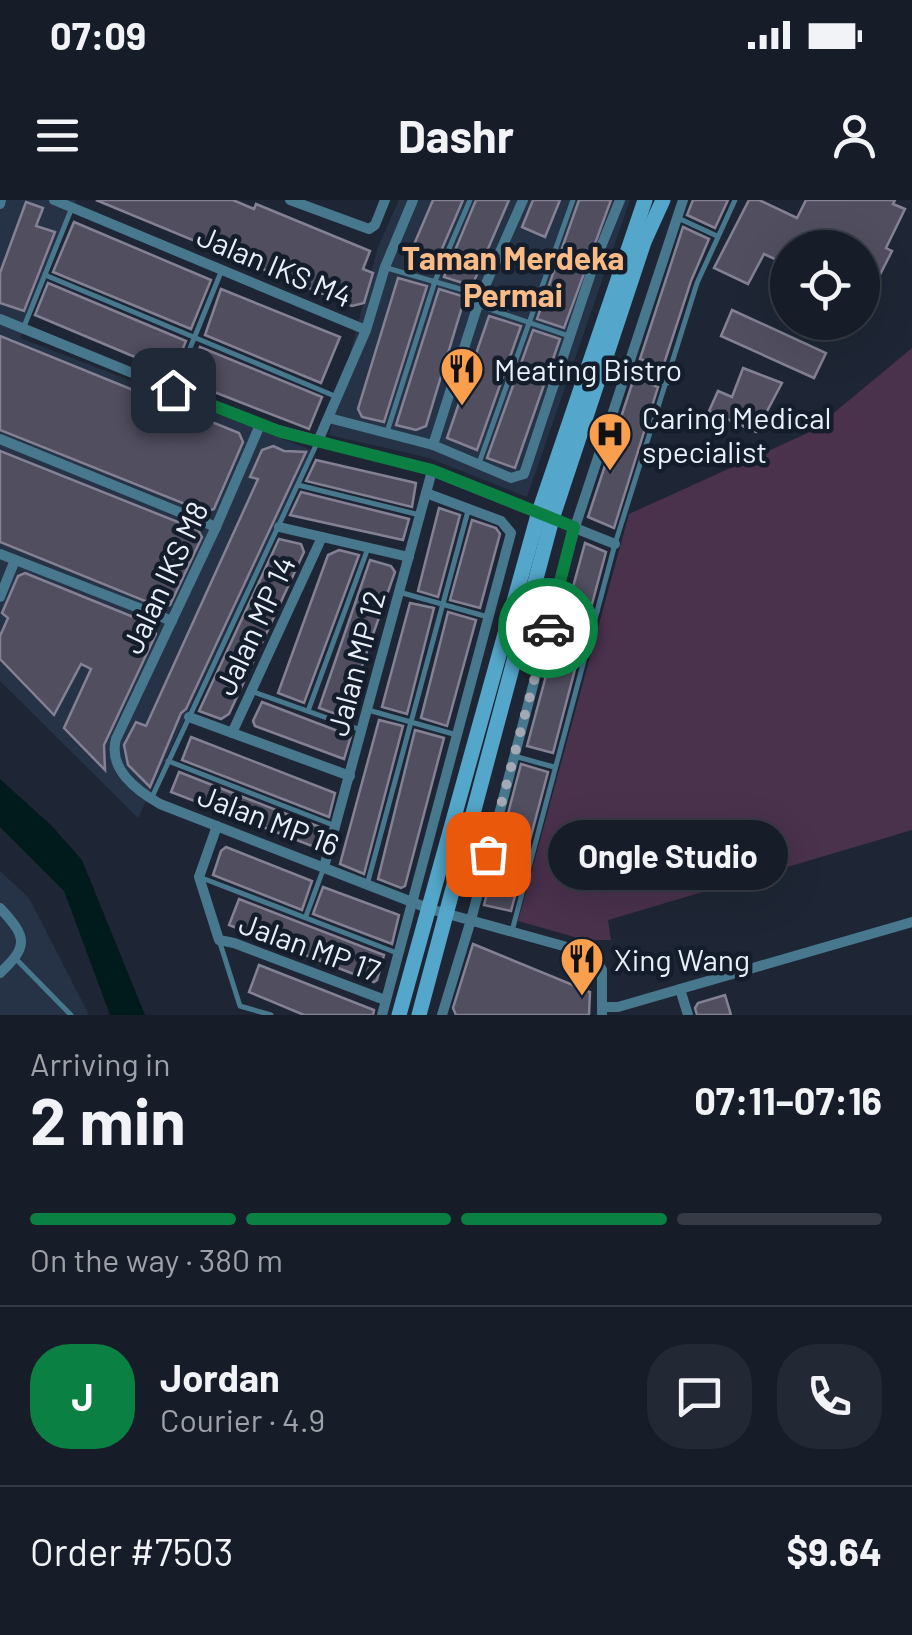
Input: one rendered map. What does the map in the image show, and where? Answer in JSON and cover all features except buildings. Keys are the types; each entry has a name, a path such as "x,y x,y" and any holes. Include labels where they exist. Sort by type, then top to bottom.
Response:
{"main road":[{"path":"420,1015 545,517 644,242 663,200"},
{"path":"400,1015 641,201"}],"street":[{"name":"Jalan IKS M4","path":"54,200 366,330"},
{"path":"290,200 369,229 375,226 385,200"},
{"path":"318,441 366,330 385,267 413,200"},
{"path":"433,445 479,300 523,200"},
{"path":"328,418 433,445 511,478 524,474 594,264 620,200"},
{"path":"442,1015 471,920 574,527 683,200"},
{"path":"0,320 260,425 432,470 615,544"},
{"path":"605,357 666,381"},
{"name":"Jalan IKS M8","path":"113,750 260,425"},
{"path":"0,439 216,527"},
{"path":"480,490 484,465"},
{"name":"Jalan MP 12","path":"324,867 432,470"},
{"path":"382,1015 511,533 501,521 426,493"},
{"path":"279,527 409,557"},
{"name":"Jalan MP 14","path":"232,733 322,537"},
{"path":"0,554 172,621"},
{"path":"0,597 15,560"},
{"path":"188,717 350,776"},
{"name":"Jalan MP 16","path":"113,750 116,766 151,800 430,909 582,950 598,960 602,970 602,1011"},
{"path":"199,876 217,826"},
{"name":"Jalan MP 17","path":"199,876 219,940 385,1000"},
{"path":"0,908 21,934 22,949 0,973"},
{"path":"602,1011 618,1011 680,989 912,922"},
{"path":"680,989 688,1015"}],"lane":[{"path":"387,433 435,281 470,200"},
{"path":"484,465 573,200"},
{"path":"512,931 615,544 697,283 735,200"},
{"path":"23,329 72,207"},
{"path":"675,216 717,236"},
{"path":"385,267 435,281 529,323 571,337"},
{"path":"173,390 222,269"},
{"path":"46,275 337,397"},
{"path":"151,800 318,441"},
{"path":"298,486 420,515"},
{"path":"368,884 468,509"},
{"path":"308,711 368,548"},
{"path":"400,592 488,617"},
{"path":"555,600 598,612"},
{"path":"251,691 363,730"},
{"path":"368,710 457,735"},
{"path":"514,756 554,767"},
{"path":"168,761 337,826"},
{"path":"306,917 324,867"},
{"path":"199,876 398,953"},
{"path":"219,940 240,1006 271,1015"},
{"path":"15,958 71,1015"}],"shaded area":[{"path":"0,200 76,200 20,338 311,450 138,818 0,681"},
{"path":"399,200 630,200 527,497 429,458 329,435 378,247"},
{"path":"912,348 912,830 608,920 611,940 585,940 518,921 629,514 812,431"},
{"path":"0,779 52,826 82,860 145,1015 110,1015 64,891 0,827"},
{"path":"0,871 29,898 89,1015 0,1015"}],"way so far":[{"path":"488,854 548,628"}],"place":[{"name":"Meating Bistro","path":"462,407"},
{"name":"Caring Medical specialist","path":"610,472"},
{"name":"Ongle Studio","path":"488,854"},
{"name":"Xing Wang","path":"582,997"}],"district":[{"name":"Taman Merdeka Permai","path":"513,276"}],"route":[{"path":"173,390 281,432 432,470 574,527 548,628"}]}
